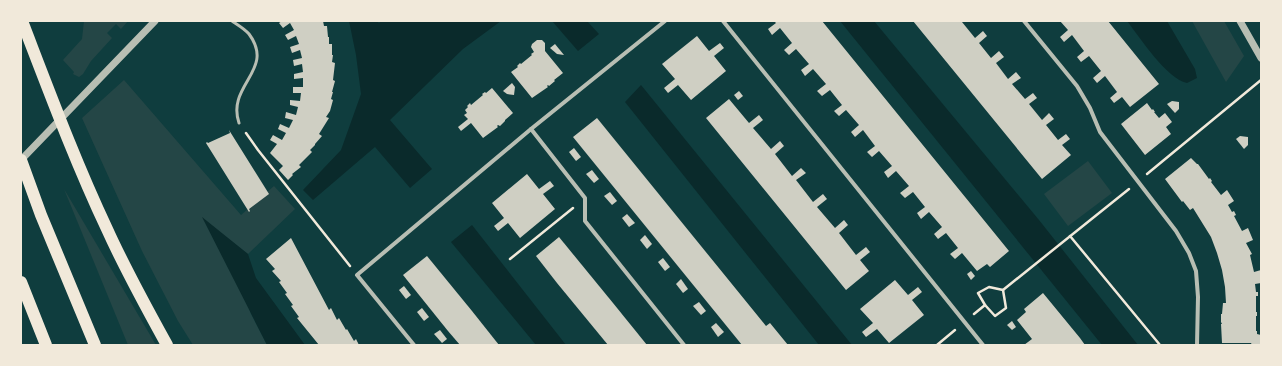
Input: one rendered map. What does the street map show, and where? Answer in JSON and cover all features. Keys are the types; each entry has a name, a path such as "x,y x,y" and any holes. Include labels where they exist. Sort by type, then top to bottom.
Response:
{"highway":[{"path":"22,21 110,236 144,305 167,345"},
{"path":"21,160 41,215 95,345"},
{"path":"21,282 46,345"}],"street":[{"path":"21,160 156,21"},
{"path":"414,345 357,275 665,21"},
{"path":"723,21 983,345"},
{"path":"1024,21 1077,86 1090,108 1100,132 1176,231 1189,253 1196,271 1198,296 1197,345"},
{"path":"1240,21 1261,58"},
{"path":"531,130 585,198 585,221 684,345"}],"lane":[{"path":"232,21 249,33 256,46 258,55 257,64 239,95 236,115 239,123"}],"path":[{"path":"1003,290 1006,308 995,316 978,293 989,287 1003,290 1017,280 1261,80"},
{"path":"239,123 258,150 357,275"},
{"path":"510,259 585,198"},
{"path":"1070,236 1160,345"},
{"path":"936,345 985,304"}],"shaded area":[{"path":"84,21 128,21 121,29 116,24 107,33 112,38 79,77 73,74 74,72 63,60 82,39"},
{"path":"349,21 377,21 379,23 381,21 501,21 463,49 390,120 432,169 410,188 375,147 313,200 303,190 341,150 361,94 356,55"},
{"path":"552,21 587,21 599,34 578,51"},
{"path":"840,21 874,21 1039,220 1138,345 1102,345"},
{"path":"1127,21 1167,21 1195,69 1197,78 1187,83 1179,80 1171,74 1154,57"},
{"path":"1192,21 1224,21 1244,56 1226,82"},
{"path":"124,80 241,215 274,186 295,209 248,254 227,238 251,314 267,345 193,345 178,321 142,251 82,118"},
{"path":"641,85 852,345 819,345 625,102"},
{"path":"1088,161 1112,193 1068,226 1044,194"},
{"path":"64,189 156,345 128,345"},
{"path":"202,217 248,254 256,278 305,345 267,345"},
{"path":"472,225 566,345 536,345 451,242"}],"building":[{"path":"282,21 323,21 324,26 327,26 329,44 332,44 332,62 335,63 333,80 335,81 331,99 333,100 330,111 326,117 329,118 319,134 322,136 310,150 312,152 299,165 301,167 292,174 293,175 288,180 279,170 283,166 270,153 277,144 270,140 273,135 282,140 286,133 278,129 280,124 289,128 293,120 285,118 286,112 296,115 298,107 290,105 290,100 300,101 301,93 293,93 293,87 303,87 303,78 294,79 294,74 303,72 302,64 294,66 293,60 302,58 300,50 292,53 290,47 299,44 296,36 288,40 285,35 294,30 290,23 283,28 279,23"},
{"path":"774,21 822,21 1009,251 990,267 987,264 977,271 962,253 955,259 950,254 958,248 946,233 938,239 934,234 942,227 929,212 921,219 917,213 925,207 913,192 905,198 900,193 909,186 896,171 888,178 884,172 892,166 879,151 872,157 867,152 875,146 863,130 855,137 851,132 859,125 846,110 839,116 834,111 842,105 830,90 822,96 817,91 826,84 813,69 805,76 801,70 809,64 796,49 789,55 784,50 792,43 780,28 772,35 768,29 776,23"},
{"path":"913,21 964,21 962,22 975,38 983,31 987,36 979,43 991,58 999,51 1004,57 996,63 1008,79 1016,72 1021,78 1012,84 1025,99 1033,93 1037,98 1029,104 1042,120 1049,113 1054,119 1046,125 1058,140 1066,134 1070,139 1062,145 1071,155 1042,179"},
{"path":"1060,21 1108,21 1159,84 1130,107 1122,97 1114,103 1110,98 1117,92 1105,76 1097,83 1093,78 1101,71 1089,56 1081,62 1077,57 1084,51 1072,35 1064,42 1060,37 1068,30"},
{"path":"697,36 709,51 720,43 724,48 714,56 726,71 691,100 678,85 668,93 664,88 675,79 662,64"},
{"path":"537,40 542,40 545,43 545,51 563,73 549,86 548,85 548,87 532,98 511,72 518,67 517,66 520,63 521,64 532,55 531,54 534,52 531,47 532,44"},
{"path":"555,44 564,55 557,54 550,48"},
{"path":"512,83 515,87 514,95 507,94 503,91"},
{"path":"492,88 513,113 500,126 498,125 498,127 483,138 471,123 461,131 458,127 468,119 464,115 467,113 465,110 468,107 467,106 470,103 471,105 483,95 482,94 485,92 486,93"},
{"path":"739,91 743,96 738,100 734,95"},
{"path":"729,99 749,123 759,115 763,120 753,128 771,149 780,141 784,146 775,154 792,176 801,168 806,173 796,180 813,202 823,194 827,199 817,207 835,228 844,220 848,225 839,233 856,255 866,247 870,252 860,260 869,271 846,290 706,118"},
{"path":"1172,101 1179,102 1179,109 1175,113 1167,104"},
{"path":"1147,103 1159,118 1165,113 1172,122 1166,127 1171,134 1145,155 1121,124"},
{"path":"597,118 766,326 770,323 788,345 742,345 573,137"},
{"path":"229,130 269,194 249,209 249,212 206,143 230,133"},
{"path":"1240,136 1248,137 1248,145 1244,149 1236,139"},
{"path":"574,148 581,157 576,161 569,152"},
{"path":"1191,158 1198,164 1209,179 1210,178 1212,181 1211,182 1221,195 1227,190 1234,201 1228,205 1232,212 1234,211 1236,215 1234,216 1242,231 1248,228 1253,240 1246,243 1252,254 1250,255 1254,272 1261,270 1261,283 1255,284 1256,292 1258,292 1258,296 1256,296 1256,331 1257,334 1261,335 1261,345 1252,345 1251,343 1222,343 1221,314 1223,303 1226,303 1222,270 1217,253 1211,237 1193,208 1190,210 1183,201 1182,202 1165,179"},
{"path":"592,170 599,179 594,183 586,174"},
{"path":"527,174 539,189 550,181 554,186 543,194 555,209 520,238 508,223 498,231 494,226 504,218 492,203"},
{"path":"610,192 617,201 612,205 604,196"},
{"path":"627,214 635,223 629,227 622,218"},
{"path":"645,235 652,244 647,249 640,240"},
{"path":"559,237 647,345 608,345 557,283 536,256"},
{"path":"291,238 329,310 331,308 337,320 339,318 354,341 356,339 359,345 319,345 297,318 299,317 291,306 293,305 285,294 287,293 279,282 281,281 272,271 275,269 266,259"},
{"path":"427,256 499,345 460,345 448,331 403,275"},
{"path":"663,258 670,267 665,271 658,262"},
{"path":"971,271 975,276 971,280 967,274"},
{"path":"681,279 688,289 683,293 676,284"},
{"path":"895,280 908,295 918,287 922,292 912,300 924,315 889,343 877,329 866,337 862,332 873,323 860,309"},
{"path":"404,286 411,295 406,299 399,290"},
{"path":"1043,293 1085,345 1024,345 1032,339 1017,320 1026,312 1024,309"},
{"path":"699,302 706,311 701,315 693,306"},
{"path":"422,308 429,317 424,321 417,312"},
{"path":"1012,321 1016,327 1012,330 1007,325"},
{"path":"716,323 724,332 718,337 711,327"},
{"path":"440,330 447,339 442,343 434,334"}]}
